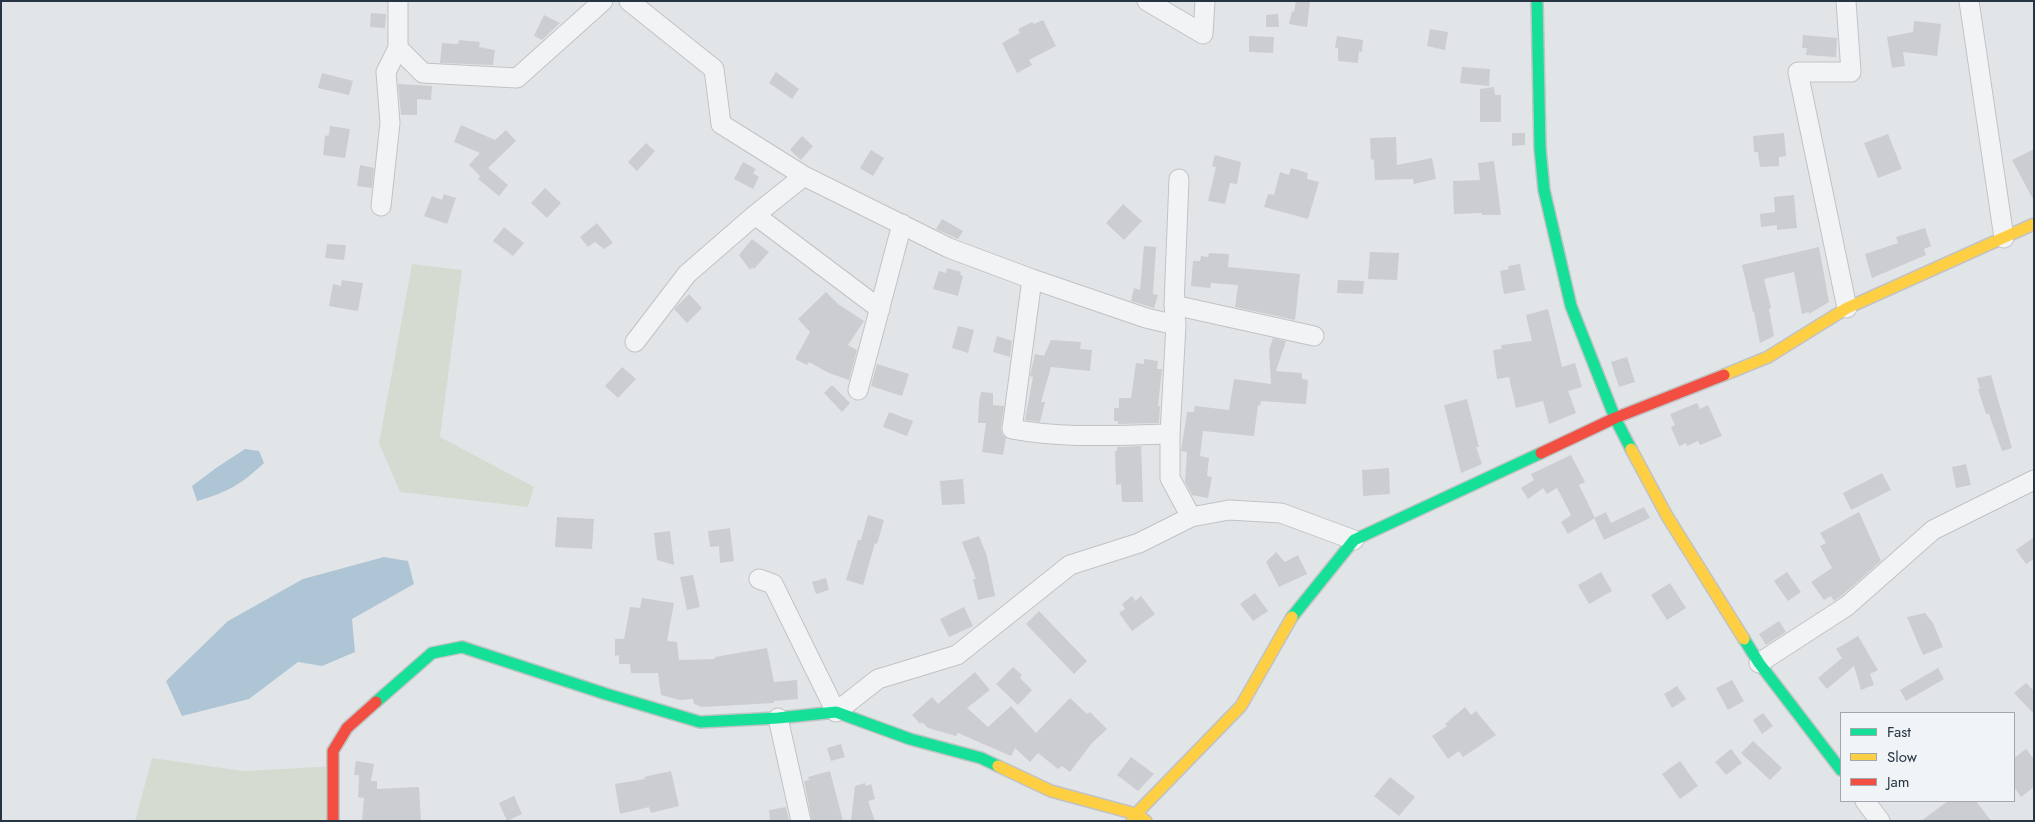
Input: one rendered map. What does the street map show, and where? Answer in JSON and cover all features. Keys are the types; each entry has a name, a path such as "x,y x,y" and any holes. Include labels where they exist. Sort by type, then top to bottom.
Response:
{"street":[{"path":"381,206 390,123 386,72 398,48 398,1"},
{"path":"398,48 423,73 517,78 603,1"},
{"path":"629,1 714,69 721,124 804,176 948,248 1146,318 1176,325"},
{"path":"1147,1 1203,34 1205,1"},
{"path":"1537,1 1540,148 1544,190 1571,306 1615,418 1668,516 1759,662 1840,769"},
{"path":"1846,1 1851,72 1798,72 1847,308"},
{"path":"1968,1 2004,238"},
{"path":"635,342 687,274 755,214 804,176"},
{"path":"1179,179 1170,478 1191,517"},
{"path":"755,214 880,309"},
{"path":"858,390 902,224"},
{"path":"1134,817 1241,706 1292,617 1354,540 1615,418 1768,357 1847,308 2034,224"},
{"path":"1032,279 1012,429 1034,434 1075,436 1170,434"},
{"path":"1174,305 1314,336"},
{"path":"1759,662 1847,606 1933,530 2034,480"},
{"path":"836,712 878,679 957,655 1070,564 1140,543 1191,517 1229,510 1281,513 1354,540"},
{"path":"759,579 773,584 836,712"},
{"path":"333,821 333,751 347,728 432,653 462,646 606,694 700,722 778,718 836,712 910,739 981,758 1051,791 1146,821"},
{"path":"778,718 801,821"},
{"path":"1866,802 1880,821"}],"shaded area":[{"path":"412,264 462,270 440,437 534,487 528,507 400,492 379,443"},
{"path":"152,758 243,771 337,766 337,821 135,821"}],"water":[{"path":"245,449 259,451 264,463 233,487 217,495 197,501 192,486"},
{"path":"384,557 408,561 414,584 352,619 355,652 322,666 298,662 249,699 182,716 166,681 228,621 303,579"}],"building":[{"path":"1296,1 1310,1 1307,27 1289,24"},
{"path":"371,13 386,14 385,28 370,27"},
{"path":"1278,14 1279,27 1266,27 1266,15"},
{"path":"544,15 560,23 542,40 534,36"},
{"path":"1043,20 1056,46 1029,60 1032,65 1017,73 1002,43 1020,33 1018,29 1032,22 1034,24"},
{"path":"1914,21 1941,24 1937,56 1903,52 1905,66 1892,68 1887,37 1913,32"},
{"path":"1430,29 1448,32 1445,50 1427,46"},
{"path":"1803,35 1837,38 1836,57 1806,55 1807,48 1802,48"},
{"path":"1249,36 1274,37 1273,53 1249,52"},
{"path":"1337,36 1363,40 1362,52 1359,51 1358,63 1338,61 1338,48 1335,48"},
{"path":"459,40 480,42 479,47 495,50 493,65 440,63 442,43 458,44"},
{"path":"1462,67 1490,69 1489,86 1460,83"},
{"path":"776,72 799,89 792,99 769,83"},
{"path":"322,73 353,81 349,95 318,88"},
{"path":"398,84 432,86 431,100 417,99 417,115 401,115"},
{"path":"1494,87 1495,95 1501,95 1501,122 1480,122 1480,89"},
{"path":"461,125 495,140 506,130 516,141 488,168 508,185 499,196 478,179 483,173 480,176 469,165 480,153 454,142"},
{"path":"330,126 350,129 345,158 323,155 325,136 329,135"},
{"path":"1512,133 1525,133 1525,145 1512,146"},
{"path":"1784,133 1786,156 1779,157 1779,166 1760,167 1758,152 1754,152 1753,136"},
{"path":"1888,134 1902,169 1878,178 1864,143"},
{"path":"802,136 813,146 801,160 790,150"},
{"path":"1396,137 1397,165 1432,158 1436,179 1414,184 1413,179 1375,180 1374,159 1371,160 1370,138"},
{"path":"646,143 655,151 637,171 628,162"},
{"path":"2034,149 2034,201 2012,160"},
{"path":"871,150 884,158 873,176 860,168"},
{"path":"1215,155 1241,162 1237,184 1230,183 1225,204 1208,201 1216,167 1212,166"},
{"path":"1494,161 1501,215 1482,215 1482,213 1454,214 1453,181 1480,180 1478,163"},
{"path":"743,162 756,169 753,173 759,177 753,189 734,179"},
{"path":"360,165 374,168 372,188 357,186"},
{"path":"1291,168 1308,173 1307,179 1319,182 1308,219 1264,207 1268,194 1274,195 1280,172 1289,175"},
{"path":"545,188 561,203 547,218 531,203"},
{"path":"444,194 456,198 447,224 424,216 432,196 442,200"},
{"path":"1794,195 1797,228 1777,230 1777,225 1761,227 1760,214 1775,212 1774,197"},
{"path":"1123,204 1142,221 1124,240 1106,223"},
{"path":"942,219 963,231 958,239 936,229"},
{"path":"597,223 613,243 604,249 595,242 588,247 580,237"},
{"path":"504,227 524,243 513,256 493,241"},
{"path":"1925,228 1931,246 1924,249 1926,255 1872,278 1865,254 1898,243 1896,237"},
{"path":"752,239 769,252 754,269 752,267 750,270 739,255"},
{"path":"327,244 346,245 344,260 325,258"},
{"path":"1144,246 1156,247 1153,294 1158,295 1154,308 1131,301 1134,288 1140,290"},
{"path":"1819,247 1829,302 1809,314 1809,312 1802,314 1794,272 1764,279 1771,308 1769,309 1774,336 1760,343 1742,265"},
{"path":"1370,252 1399,253 1397,280 1368,279"},
{"path":"1209,253 1229,254 1228,267 1300,274 1295,320 1235,307 1238,285 1211,283 1210,288 1191,286 1193,261 1200,261 1201,256 1208,257"},
{"path":"1520,264 1525,290 1504,294 1500,271 1509,269 1508,266"},
{"path":"947,268 961,272 960,275 963,276 958,296 933,289 939,271 946,273"},
{"path":"342,280 363,283 358,311 329,306 333,284 341,286"},
{"path":"1338,280 1364,281 1363,294 1337,293"},
{"path":"826,292 838,304 864,321 848,345 857,350 849,380 829,373 809,362 807,365 795,359 810,332 798,319"},
{"path":"689,294 702,308 687,323 674,309"},
{"path":"1548,309 1562,367 1575,363 1582,387 1568,391 1576,413 1549,424 1543,401 1516,408 1509,377 1497,379 1493,350 1502,349 1501,345 1532,341 1526,315"},
{"path":"958,326 974,330 968,353 952,348"},
{"path":"997,336 1012,341 1010,357 993,352"},
{"path":"1273,338 1286,341 1276,371 1302,373 1302,379 1308,380 1306,404 1261,401 1260,406 1258,405 1254,436 1203,431 1200,456 1209,458 1207,476 1212,477 1208,498 1192,495 1185,482 1187,452 1181,451 1187,412 1194,412 1195,406 1229,410 1234,379 1271,384 1269,350"},
{"path":"1051,340 1081,342 1080,349 1092,350 1090,371 1051,367 1041,402 1045,402 1040,422 1025,420 1033,377 1030,376 1035,354 1044,356"},
{"path":"1627,357 1635,382 1619,387 1611,362"},
{"path":"1144,359 1158,361 1157,369 1162,369 1158,406 1160,406 1159,423 1118,424 1118,421 1114,421 1114,408 1119,408 1119,398 1131,398 1136,363 1144,364"},
{"path":"877,364 909,374 902,396 871,386"},
{"path":"622,367 636,379 618,398 605,386"},
{"path":"1991,375 2012,448 2002,451 1989,414 1986,414 1978,389 1980,389 1977,378"},
{"path":"832,385 850,403 842,412 824,393"},
{"path":"981,392 993,393 993,405 1004,406 1001,428 1002,434 1006,438 1003,455 982,452 986,423 978,423"},
{"path":"1467,399 1479,447 1476,447 1482,464 1461,473 1444,405"},
{"path":"1697,403 1700,409 1708,405 1722,436 1700,445 1698,441 1687,446 1686,443 1679,446 1671,427 1675,425 1670,414"},
{"path":"889,412 913,421 907,436 883,427"},
{"path":"1141,446 1143,502 1122,502 1121,484 1116,485 1115,451 1117,451 1117,447"},
{"path":"1571,455 1585,482 1579,485 1595,518 1568,534 1561,522 1571,515 1557,488 1547,494 1543,488 1528,499 1521,488 1534,480 1531,474"},
{"path":"1966,464 1971,485 1956,488 1952,467"},
{"path":"1389,468 1390,494 1363,496 1362,470"},
{"path":"1882,473 1891,490 1851,510 1843,493"},
{"path":"963,479 965,504 942,505 940,481"},
{"path":"1644,507 1650,518 1604,540 1594,518 1606,512 1611,523"},
{"path":"1859,512 1881,561 1840,597 1834,601 1831,596 1824,600 1811,582 1832,568 1820,546 1826,543 1820,533"},
{"path":"868,515 884,520 863,585 846,580"},
{"path":"557,517 594,519 592,549 555,547"},
{"path":"730,528 734,561 720,563 719,546 710,547 708,531"},
{"path":"670,531 674,565 657,560 654,533"},
{"path":"979,536 987,556 995,596 978,600 973,579 976,579 962,542"},
{"path":"2034,537 2034,559 2026,564 2016,550"},
{"path":"1276,552 1285,562 1298,555 1307,574 1279,587 1266,562"},
{"path":"1601,572 1612,591 1589,604 1578,585"},
{"path":"1787,572 1801,592 1788,601 1774,581"},
{"path":"693,575 700,607 687,610 680,577"},
{"path":"826,578 829,590 816,594 812,582"},
{"path":"1670,583 1686,608 1667,620 1651,595"},
{"path":"1255,593 1268,611 1253,621 1240,604"},
{"path":"1132,596 1135,601 1141,596 1155,614 1132,631 1119,613 1125,609 1122,604"},
{"path":"642,598 674,603 667,641 677,642 679,660 715,659 715,657 767,648 774,682 797,680 798,699 774,701 774,703 702,707 694,704 693,699 680,700 661,695 658,673 631,673 630,664 619,664 619,655 615,656 615,639 624,639 630,607 640,608"},
{"path":"964,607 973,626 949,637 940,619"},
{"path":"1039,611 1087,661 1074,674 1026,624"},
{"path":"1925,613 1933,623 1943,647 1923,655 1907,617"},
{"path":"1779,621 1786,632 1766,645 1759,634"},
{"path":"1858,636 1878,670 1870,674 1874,685 1861,690 1854,666 1827,689 1818,678 1842,658 1836,649"},
{"path":"1013,667 1022,675 1020,678 1032,690 1018,705 996,684"},
{"path":"1938,668 1944,679 1906,701 1900,690"},
{"path":"975,672 990,690 967,708 988,727 1011,706 1036,733 1070,698 1087,714 1090,712 1107,729 1091,744 1070,772 1062,766 1058,769 1038,753 1030,762 1015,748 1011,756 958,733 956,736 928,728 922,722 920,724 912,715 932,697 938,704"},
{"path":"1732,680 1744,701 1728,710 1716,688"},
{"path":"2026,683 2034,691 2034,714 2014,693"},
{"path":"1677,686 1686,699 1672,708 1664,694"},
{"path":"1465,707 1471,715 1476,711 1496,735 1463,757 1459,751 1448,759 1432,736 1447,726 1445,724"},
{"path":"1763,713 1773,726 1762,734 1753,720"},
{"path":"1753,741 1782,768 1770,780 1741,753"},
{"path":"841,744 845,757 831,761 827,748"},
{"path":"1731,749 1742,763 1726,775 1715,762"},
{"path":"2026,749 2034,759 2034,787 2021,797 2015,788 2015,757"},
{"path":"1131,757 1154,774 1138,791 1117,775"},
{"path":"356,761 374,764 371,781 377,781 377,789 419,787 421,821 362,821 364,798 358,797 359,775 354,775"},
{"path":"1680,761 1698,786 1680,799 1662,774"},
{"path":"671,771 679,806 651,813 649,807 620,814 615,784 645,779 644,777"},
{"path":"830,771 843,821 812,821 804,781 809,780 808,777"},
{"path":"1390,777 1415,797 1399,816 1374,796"},
{"path":"865,783 866,786 871,784 875,799 868,801 875,821 851,821 855,786"},
{"path":"514,796 522,814 507,821 499,803"},
{"path":"1947,802 1977,802 1991,821 1921,821"},
{"path":"786,807 789,821 770,821 769,810"}],"traffic: fast":[{"path":"1537,1 1540,148 1544,190 1571,306 1615,418 1631,449"},
{"path":"1292,617 1354,540 1541,453"},
{"path":"1744,639 1759,663 1840,769"},
{"path":"376,702 432,653 462,647 606,694 700,722 778,718 836,712 910,739 981,758 998,766"}],"traffic: slow":[{"path":"1724,375 1768,357 1847,308 2034,224"},
{"path":"1631,449 1667,516 1744,639"},
{"path":"1132,821 1136,814 1241,706 1292,617"},
{"path":"998,766 1051,791 1136,814 1146,821"}],"traffic: jam":[{"path":"1541,453 1615,418 1724,375"},
{"path":"333,821 333,751 347,728 376,702"}]}
